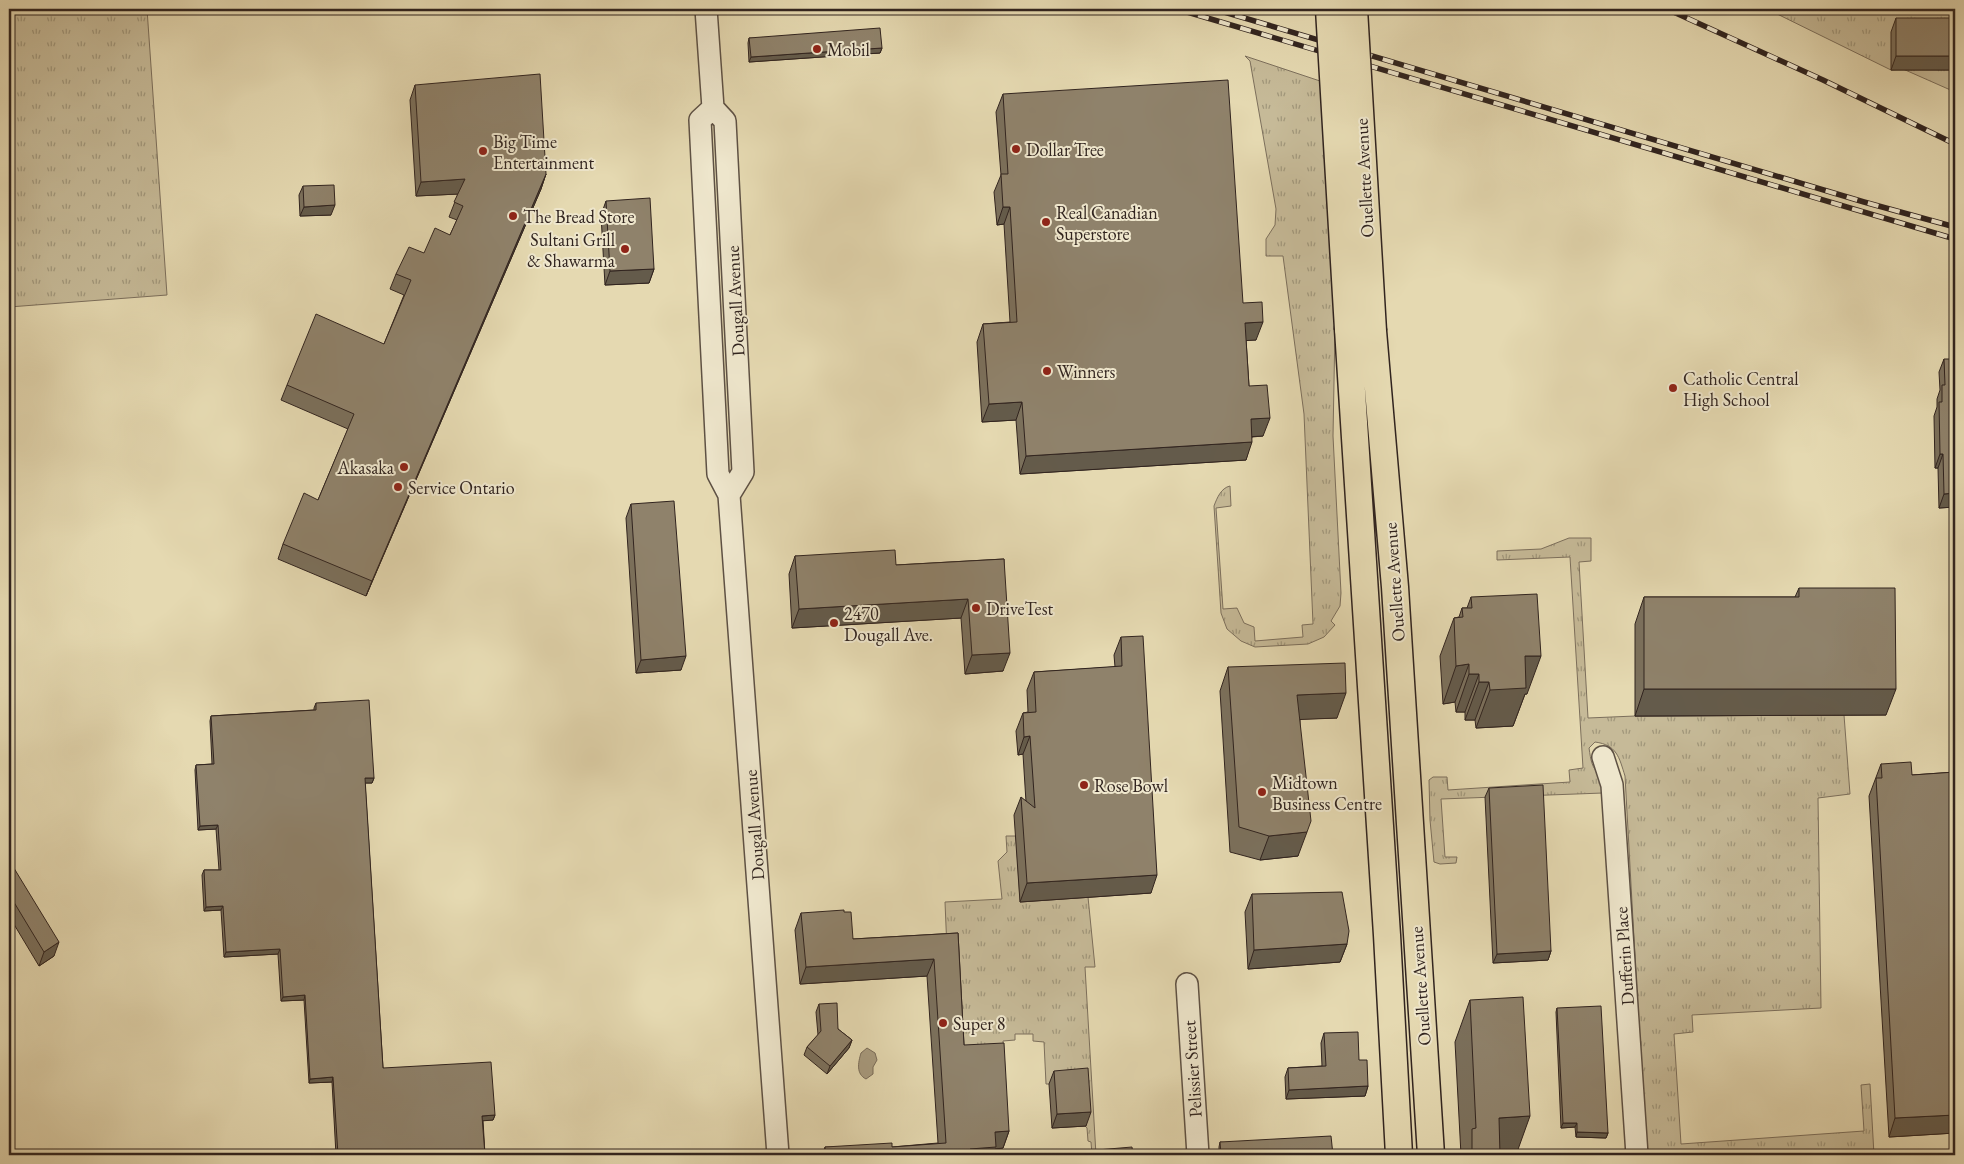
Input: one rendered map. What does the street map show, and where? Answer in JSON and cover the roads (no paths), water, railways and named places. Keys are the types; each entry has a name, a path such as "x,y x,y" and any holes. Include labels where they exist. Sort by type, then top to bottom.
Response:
{"main road":[{"name":"Ouellette Avenue","path":"1329,9 1360,330 1395,587 1431,1155"},
{"name":"Ouellette Avenue","path":"1354,9 1360,330 1387,934 1399,1155"}],"street":[{"name":"Dougall Avenue","path":"706,9 713,108 700,120 718,474 729,495 778,1155"},
{"name":"Dufferin Place","path":"1603,757 1612,785 1638,1155"},
{"name":"Pelissier Street","path":"1187,984 1198,1155"}],"railway":[{"path":"1177,9 1955,239"},
{"path":"1214,9 1864,202 1955,227"},
{"path":"1667,9 1823,80 1955,144"}],"place":[{"name":"Mobil","path":"817,49"},
{"name":"Dollar Tree","path":"1016,149"},
{"name":"Big Time Entertainment","path":"483,151"},
{"name":"The Bread Store","path":"513,216"},
{"name":"Real Canadian Superstore","path":"1046,222"},
{"name":"Sultani Grill & Shawarma","path":"625,249"},
{"name":"Winners","path":"1047,371"},
{"name":"Catholic Central High School","path":"1673,388"},
{"name":"Akasaka","path":"404,467"},
{"name":"Service Ontario","path":"398,487"},
{"name":"DriveTest","path":"976,608"},
{"name":"2470 Dougall Ave.","path":"834,623"},
{"name":"Rose Bowl","path":"1084,785"},
{"name":"Midtown Business Centre","path":"1262,792"},
{"name":"Super 8","path":"943,1023"}]}
